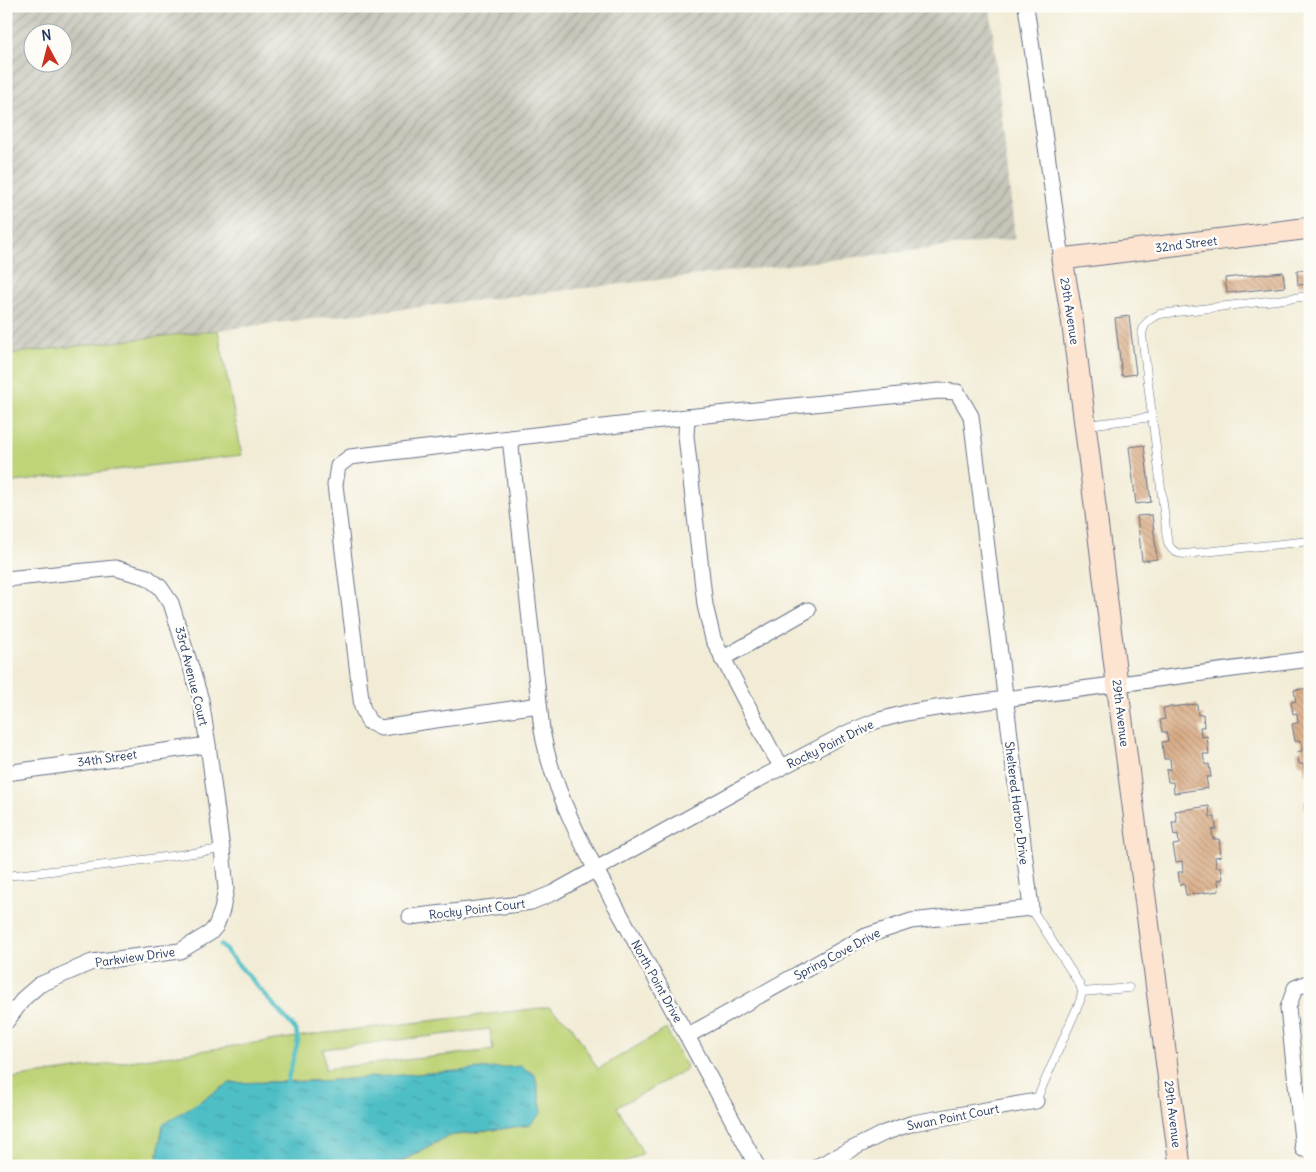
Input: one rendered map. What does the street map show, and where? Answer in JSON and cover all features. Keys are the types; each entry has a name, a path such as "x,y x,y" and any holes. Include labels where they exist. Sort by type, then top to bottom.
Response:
{"street":[{"path":"1026,6 1062,259"},
{"name":"32nd Street","path":"1062,259 1310,228"},
{"name":"29th Avenue","path":"1062,259 1072,319 1180,1166"},
{"name":"Sheltered Harbor Drive","path":"687,417 939,391 956,392 971,416 1030,908"},
{"path":"539,705 381,728 369,722 362,707 335,486 338,466 350,457 687,417 686,436 706,604 713,639 722,659 782,767"},
{"name":"North Point Drive","path":"510,438 539,705 546,753 560,794 595,869 756,1166"},
{"name":"33rd Avenue Court","path":"6,579 116,568 147,577 160,587 172,603 201,700 208,745 226,889 222,910 216,926"},
{"path":"722,659 808,610"},
{"name":"Rocky Point Drive","path":"595,869 782,767 849,732 876,721 906,713 1004,698 1310,659"},
{"name":"34th Street","path":"6,773 208,745"},
{"name":"Rocky Point Court","path":"410,917 511,906 531,902 553,893 595,869"},
{"name":"Spring Cove Drive","path":"687,1036 866,936 892,926 911,921 1030,908"},
{"name":"Parkview Drive","path":"6,1022 24,998 39,985 92,962 180,951 210,933 216,926"},
{"path":"1306,1149 1288,1008 1294,988 1310,982"},
{"name":"Swan Point Court","path":"818,1166 884,1133 913,1123 1036,1101"}],"lane":[{"path":"1310,296 1160,314 1149,319 1142,327 1168,541 1172,550 1177,554 1185,554 1310,540"},
{"path":"1085,426 1152,418"},
{"path":"6,876 222,849"},
{"path":"1030,908 1080,985 1082,992 1080,1001 1036,1101"},
{"path":"1082,992 1129,988"}],"shaded area":[{"path":"6,6 990,6 1015,239 6,354"}],"green space":[{"path":"218,330 242,455 6,483 6,354"},
{"path":"549,1007 571,1025 598,1069 666,1029 687,1069 617,1107 643,1153 620,1166 394,1166 450,1136 530,1125 542,1112 535,1075 230,1083 163,1124 156,1166 6,1166 6,1079 317,1034","holes":["490,1029 493,1050 325,1069 323,1049"]}],"water":[{"path":"521,1066 535,1075 542,1112 530,1125 447,1136 393,1166 156,1166 163,1124 230,1083 322,1081"}],"building":[{"path":"1310,269 1310,284 1298,285 1297,271"},
{"path":"1283,272 1285,287 1227,293 1225,278"},
{"path":"1129,316 1136,374 1122,376 1115,318"},
{"path":"1144,445 1151,502 1136,504 1129,447"},
{"path":"1152,515 1157,559 1142,561 1137,516"},
{"path":"1310,688 1310,774 1305,774 1303,764 1299,764 1297,752 1302,751 1301,741 1295,741 1292,724 1298,723 1297,713 1293,714 1291,702 1296,701 1294,690"},
{"path":"1197,704 1198,715 1203,714 1204,727 1200,727 1201,737 1207,736 1209,754 1203,754 1205,765 1209,764 1211,777 1206,777 1208,788 1174,793 1173,782 1168,782 1166,770 1171,769 1170,759 1164,759 1162,742 1168,741 1166,732 1162,732 1160,720 1165,719 1163,708"},
{"path":"1310,803 1310,816 1306,816 1304,804"},
{"path":"1209,806 1210,817 1215,817 1216,829 1212,830 1213,839 1219,839 1221,856 1215,857 1216,867 1221,867 1223,879 1218,880 1219,891 1186,895 1184,884 1180,885 1178,872 1183,872 1182,861 1176,862 1173,845 1179,844 1178,834 1174,835 1172,822 1177,822 1175,811"},
{"path":"1306,826 1310,826 1310,843 1308,844"}],"waterway":[{"path":"221,945 296,1030 298,1041 287,1082"}]}
